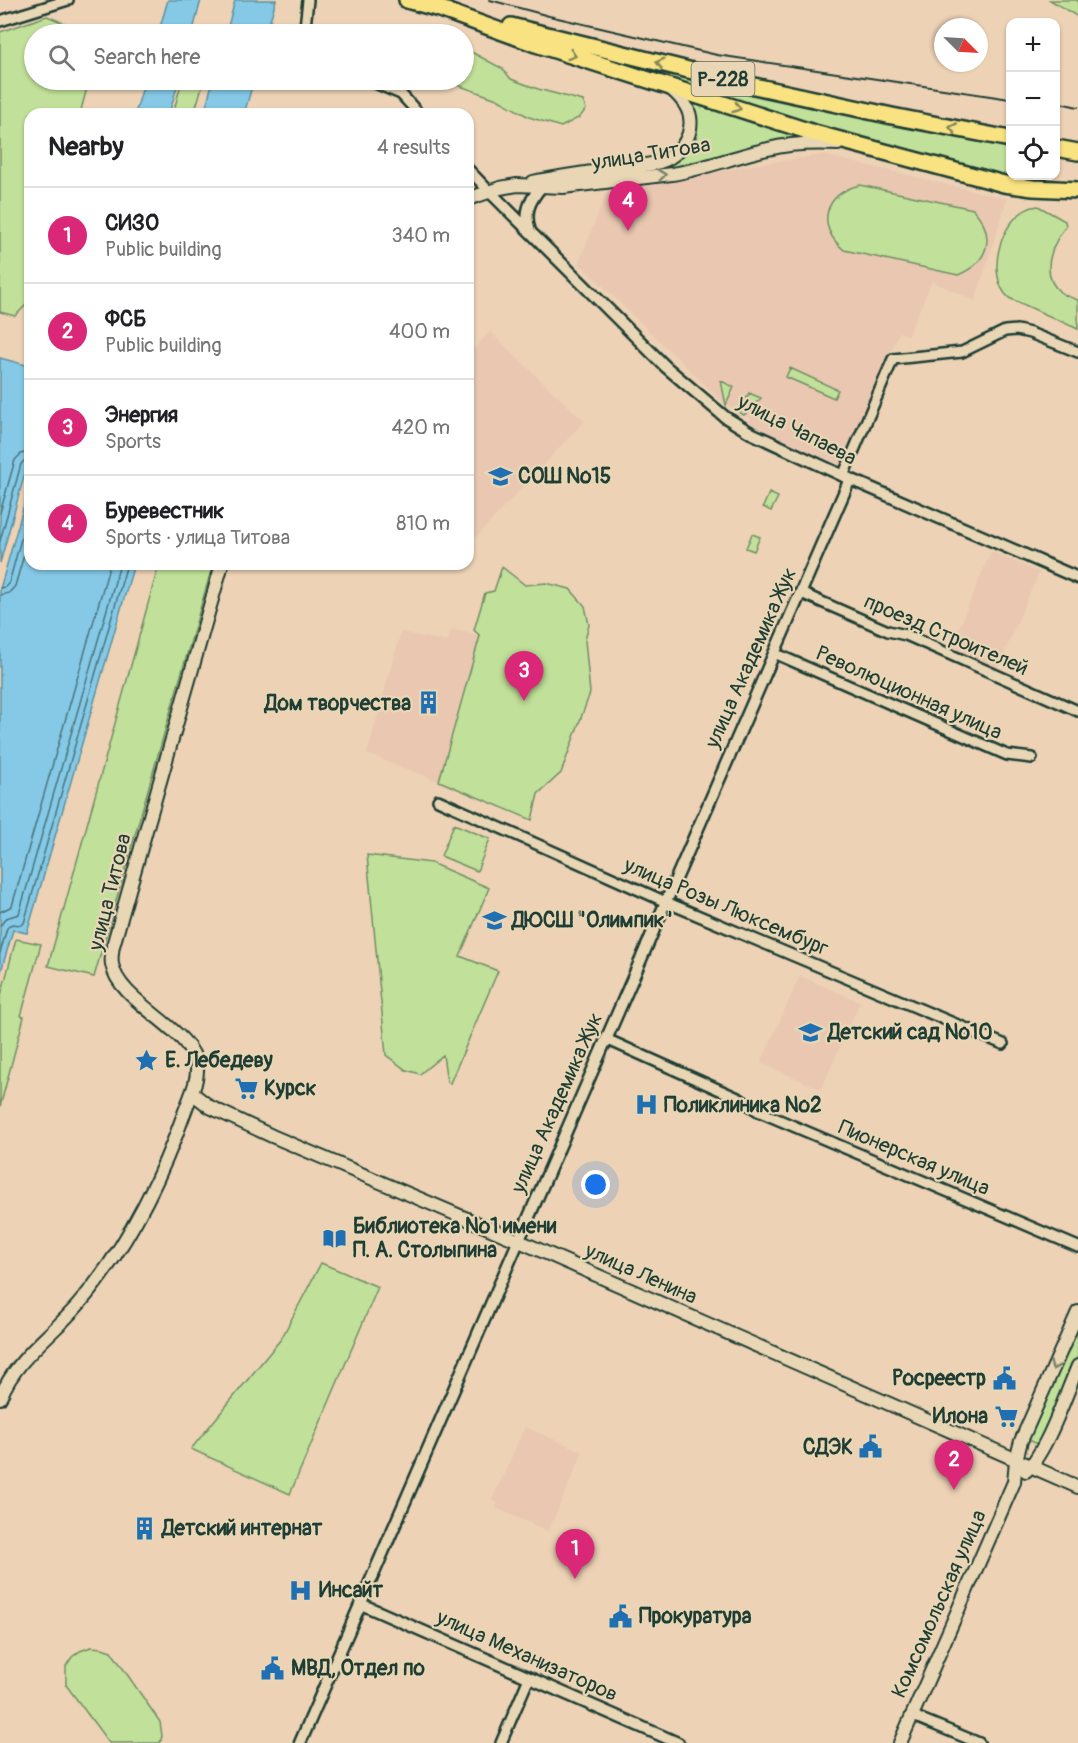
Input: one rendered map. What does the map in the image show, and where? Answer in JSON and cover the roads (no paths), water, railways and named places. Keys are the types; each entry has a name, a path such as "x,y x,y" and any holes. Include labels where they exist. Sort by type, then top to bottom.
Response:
{"highway":[{"name":"Р-228","path":"407,0 745,84 1006,138"},
{"name":"Р-228","path":"438,8 536,44 814,133 1004,184 1078,190"},
{"path":"1060,148 1078,152"},
{"path":"1004,184 1013,180"}],"main road":[{"path":"517,186 563,176 655,163 673,155 682,148 686,140 691,126 690,117 683,100 661,83"},
{"name":"улица Титова","path":"474,197 489,191 517,186 563,187 690,171 769,148 796,144 835,144 875,150"},
{"name":"улица Титова","path":"0,1398 19,1363 76,1307 114,1260 156,1184 192,1093 198,1070 193,1054 179,1037 130,994 118,980 112,964 113,946 220,570"},
{"name":"улица Ленина","path":"192,1093 210,1107 233,1119 519,1241 1078,1488"},
{"name":"Комсомольская улица","path":"900,1743 1014,1482 1016,1460 1023,1437 1078,1312"},
{"name":"Комсомольская улица","path":"1014,1482 1030,1467 1047,1437 1078,1366"}],"street":[{"path":"0,21 68,0"},
{"path":"305,24 308,0"},
{"path":"392,90 401,94 414,108"},
{"path":"474,176 489,191"},
{"path":"531,234 526,219 527,208 541,187"},
{"name":"улица Чапаева","path":"489,191 666,367 725,417 751,433 847,477 1078,578"},
{"path":"847,477 893,359 962,352 1005,331 1017,330 1078,352"},
{"name":"улица Академика Жук","path":"300,1743 801,592 847,477"},
{"name":"проезд Строителей","path":"801,592 888,631 906,635 1078,711"},
{"name":"Революционная улица","path":"774,653 1008,755 1032,758"},
{"name":"улица Розы Люксембург","path":"438,800 666,902 1003,1044"},
{"name":"Пионерская улица","path":"606,1039 740,1099 758,1111 1078,1247"},
{"name":"улица Механизаторов","path":"361,1604 678,1743"},
{"path":"501,1743 529,1678"},
{"path":"911,1715 979,1743"}],"water":[{"path":"168,0 201,0 195,24 161,24"},
{"path":"235,0 276,0 269,24 229,24"},
{"path":"142,90 176,90 171,108 137,108"},
{"path":"210,90 251,90 246,108 206,108"},
{"path":"0,358 24,364 24,477 0,563"},
{"path":"24,505 24,570 132,570 27,933 13,930 0,975 0,589"}],"railway":[{"path":"490,0 717,55 1006,98"},
{"path":"1060,103 1078,107"}],"place":[{"name":"Буревестник","path":"628,231"},
{"name":"СОШ №15","path":"500,476"},
{"name":"Энергия","path":"524,701"},
{"name":"Дом творчества","path":"429,703"},
{"name":"ДЮСШ \"Олимпик\"","path":"494,920"},
{"name":"Детский сад №10","path":"810,1032"},
{"name":"Е. Лебедеву","path":"147,1060"},
{"name":"Курск","path":"246,1088"},
{"name":"Поликлиника №2","path":"646,1105"},
{"name":"Библиотека №1 имени П. А. Столыпина","path":"335,1238"},
{"name":"Росреестр","path":"1004,1378"},
{"name":"Илона","path":"1006,1416"},
{"name":"СДЭК","path":"871,1447"},
{"name":"ФСБ","path":"954,1490"},
{"name":"Детский интернат","path":"144,1528"},
{"name":"СИЗО","path":"575,1579"},
{"name":"Инсайт","path":"301,1590"},
{"name":"Прокуратура","path":"621,1616"},
{"name":"МВД, Отдел по","path":"273,1668"}]}
